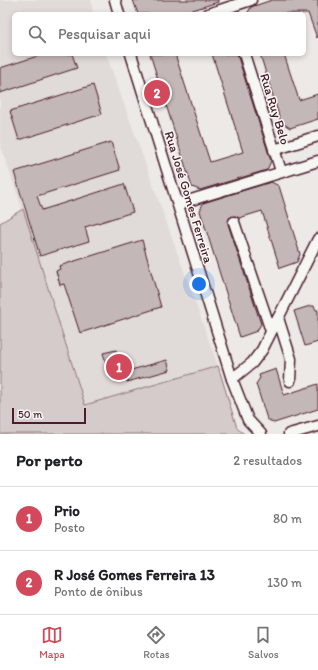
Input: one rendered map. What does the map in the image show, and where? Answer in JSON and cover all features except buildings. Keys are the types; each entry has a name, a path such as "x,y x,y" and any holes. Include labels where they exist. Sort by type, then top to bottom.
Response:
{"street":[{"path":"115,0 118,12"},
{"path":"214,12 251,0"},
{"name":"Rua José Gomes Ferreira","path":"132,56 232,379 248,420 261,434"},
{"name":"Rua Ruy Belo","path":"245,56 281,171"},
{"path":"274,150 318,136"},
{"path":"178,204 281,171 318,161"},
{"path":"234,222 271,331"},
{"path":"232,379 252,363 262,350 318,239"},
{"path":"278,318 291,359 290,381"},
{"path":"289,434 318,427"},
{"path":"311,434 318,427"}],"shaded area":[{"path":"0,0 91,0 93,12 12,12 12,56 107,56 218,366 85,405 55,307 0,143"},
{"path":"23,209 85,405 218,366 237,428 244,434 0,434 0,223"}],"place":[{"name":"R José Gomes Ferreira 13","path":"157,93"},
{"name":"Prio","path":"119,367"}]}
